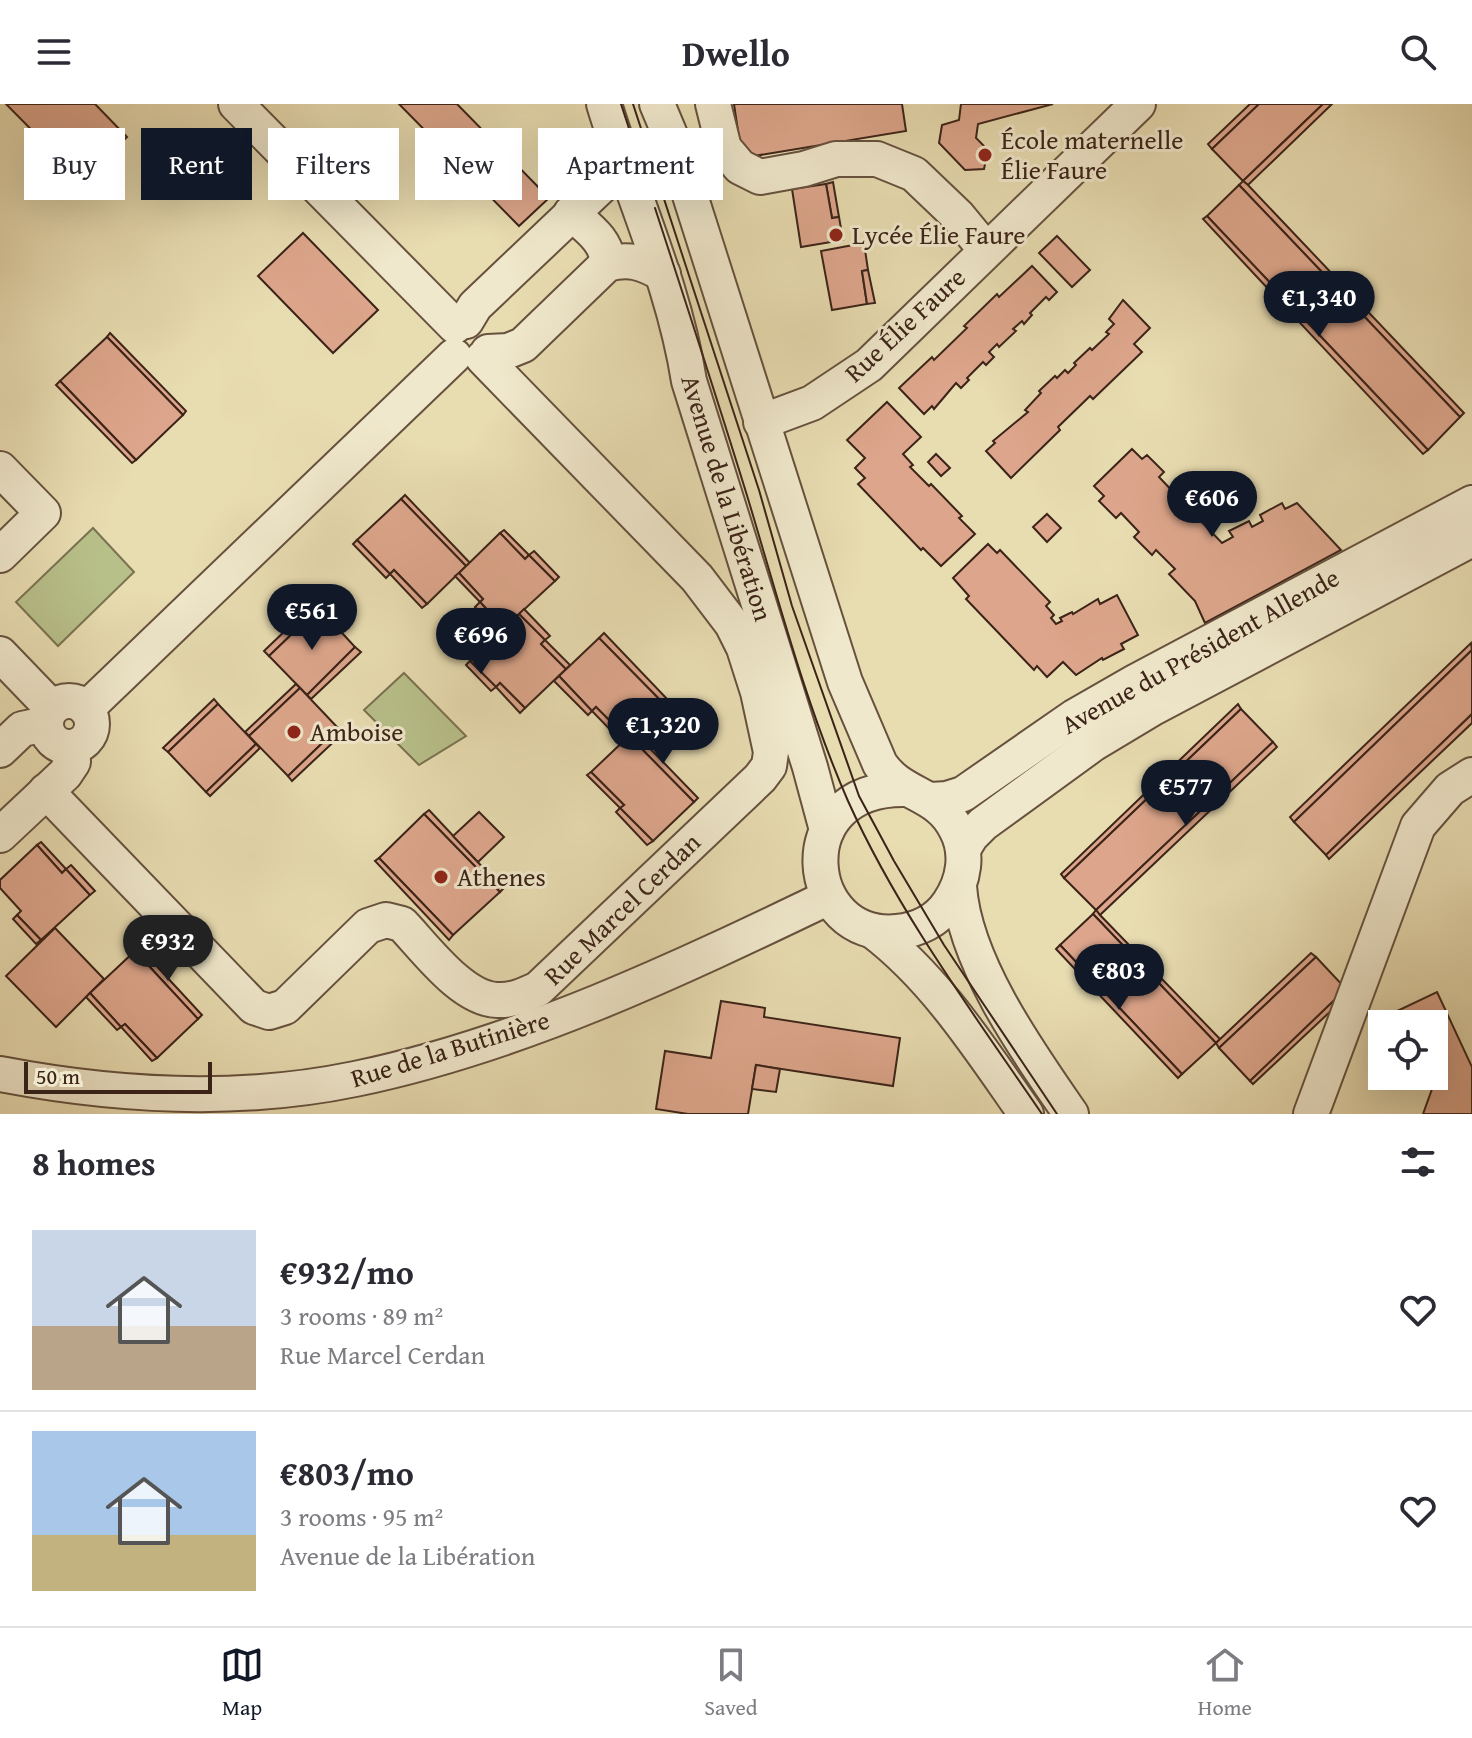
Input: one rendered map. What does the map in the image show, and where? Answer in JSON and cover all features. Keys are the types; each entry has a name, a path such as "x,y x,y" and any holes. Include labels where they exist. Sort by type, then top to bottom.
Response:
{"street":[{"name":"Rue Marcel Cerdan","path":"46,791 254,1007 269,1012 285,1007 368,926 386,920 402,924 455,979 473,993 495,1000 517,998 538,989 769,766 771,752 758,692 744,648 732,624 697,578 236,104"},
{"name":"Avenue de la Libération","path":"604,104 612,128"},
{"name":"Avenue de la Libération","path":"657,104 667,128"},
{"path":"713,104 724,148 740,167 760,177 836,159 877,159 914,174 958,216 986,250"},
{"name":"Rue Élie Faure","path":"761,422 812,403 869,365 1138,104"},
{"path":"0,750 22,729 61,714 469,343 475,306 585,200"},
{"name":"Avenue de la Libération","path":"637,200 663,274 683,342 689,381 827,830"},
{"name":"Avenue de la Libération","path":"691,200 845,682 888,777 917,794"},
{"path":"571,213 605,246 607,264"},
{"path":"469,343 508,351 523,345 607,264 635,260 663,274"},
{"path":"0,469 43,513 0,555"},
{"name":"Avenue du Président Allende","path":"917,794 947,799 963,794 1098,703 1472,503"},
{"name":"Avenue du Président Allende","path":"963,849 983,824 1093,744 1167,701 1472,539"},
{"path":"0,654 61,714"},
{"path":"0,835 73,762 72,747 57,744 51,738 61,714"},
{"path":"1311,1114 1418,826 1450,789 1472,775"},
{"path":"1026,1114 985,1055 906,959 873,931 855,923 840,911 829,897 821,874 820,851 836,814 859,796 881,789 917,794 946,813 957,830 963,849 959,886 961,910 980,962 1016,1030 1071,1114"},
{"path":"873,931 906,931 930,922 947,906 959,886"},
{"name":"Rue de la Butinière","path":"0,1074 117,1090 291,1102 354,1079 418,1064 528,1028 622,993 829,897"}],"green space":[{"path":"93,528 134,572 58,646 16,602"},
{"path":"404,673 466,736 419,765 364,710"}],"building":[{"path":"6,104 95,104 118,128 30,128"},
{"path":"399,104 457,104 480,128 423,128"},
{"path":"734,104 902,104 906,131 742,158"},
{"path":"961,104 1053,104 978,124 976,138 988,150 984,169 965,170 939,143 942,125 959,120"},
{"path":"1250,104 1259,104 1212,149 1208,144"},
{"path":"1259,104 1323,104 1243,181 1212,149"},
{"path":"1323,104 1332,104 1248,185 1243,181"},
{"path":"522,170 538,187 538,200 547,200 519,226 493,200 522,200"},
{"path":"1243,181 1464,413 1460,417 1239,185"},
{"path":"833,182 839,217 832,218 826,184"},
{"path":"826,184 832,218 839,217 843,240 801,247 792,189"},
{"path":"1239,185 1460,417 1428,450 1207,216"},
{"path":"1207,216 1428,450 1423,454 1203,219"},
{"path":"303,233 378,310 333,353 258,276"},
{"path":"1057,236 1090,270 1072,287 1039,253"},
{"path":"864,243 868,270 862,271 867,304 832,310 821,251"},
{"path":"1032,266 1057,292 1049,300 1046,297 1024,324 1022,321 999,347 997,344 989,352 994,357 986,365 983,362 961,388 956,383 934,409 932,406 924,414 899,388 932,357 934,360 997,294 999,297"},
{"path":"868,270 875,303 867,304 862,271"},
{"path":"1123,300 1150,328 1134,344 1142,352 1093,399 1090,396 1011,478 986,451 995,443 993,441 1028,412 1025,410 1041,393 1039,391 1055,376 1057,378 1065,370 1068,373 1076,365 1074,363 1109,334 1106,332 1114,324 1109,319"},
{"path":"110,333 186,411 183,415 107,337"},
{"path":"107,337 183,415 136,460 60,381"},
{"path":"60,381 136,460 132,463 56,385"},
{"path":"887,402 921,437 903,454 913,465 910,467 929,486 931,484 975,534 941,566 923,548 921,550 858,484 865,478 855,468 865,458 847,440"},
{"path":"1132,449 1142,459 1147,455 1164,472 1159,477 1177,496 1182,491 1199,509 1194,514 1222,543 1233,537 1229,531 1249,521 1252,527 1263,521 1260,515 1282,503 1285,509 1297,503 1341,550 1205,623 1195,601 1169,574 1175,569 1156,550 1152,555 1134,537 1139,532 1121,513 1116,518 1099,501 1104,496 1094,486"},
{"path":"936,454 950,468 941,476 928,462"},
{"path":"405,495 470,563 466,566 401,499"},
{"path":"401,499 466,566 427,604 394,570 390,574 357,540"},
{"path":"1047,514 1061,528 1047,542 1033,527"},
{"path":"504,530 529,555 525,559 500,533"},
{"path":"500,533 525,559 529,555 555,581 504,628 459,573"},
{"path":"357,540 390,574 386,578 353,544"},
{"path":"988,544 997,553 1000,550 1050,602 1046,606 1054,615 1051,618 1056,624 1062,621 1060,618 1098,599 1100,604 1117,595 1138,635 1121,644 1124,649 1102,658 1076,675 1063,662 1047,677 1037,666 1034,670 966,599 969,596 953,578"},
{"path":"534,551 559,577 555,581 529,555"},
{"path":"394,570 427,604 422,608 390,574"},
{"path":"459,573 483,599 480,602 455,576"},
{"path":"480,602 504,628 500,633 475,607"},
{"path":"314,603 319,608 269,656 264,651"},
{"path":"319,608 355,647 307,695 269,656"},
{"path":"524,609 550,636 545,640 519,614"},
{"path":"519,614 545,640 541,644 566,669 525,708 500,683 496,687 470,661"},
{"path":"604,633 669,701 664,704 599,638"},
{"path":"599,638 664,704 627,738 596,707 592,711 559,676"},
{"path":"545,640 570,665 566,669 541,644"},
{"path":"1471,643 1472,650 1294,822 1290,817"},
{"path":"355,647 361,652 311,699 307,695"},
{"path":"1472,650 1472,714 1326,855 1294,822"},
{"path":"470,661 496,687 491,691 466,665"},
{"path":"559,676 592,711 588,715 554,681"},
{"path":"500,683 525,708 520,713 496,687"},
{"path":"296,684 300,688 249,736 245,732"},
{"name":"Amboise","path":"300,688 338,728 288,776 249,736"},
{"path":"214,699 218,704 168,752 163,748"},
{"path":"218,704 256,744 206,792 168,752"},
{"path":"1238,704 1241,709 1064,878 1061,874"},
{"path":"596,707 627,738 623,743 592,711"},
{"path":"1241,709 1273,742 1096,910 1064,878"},
{"path":"1472,714 1472,723 1329,859 1326,855"},
{"path":"338,728 343,733 292,781 288,776"},
{"path":"634,732 698,798 694,802 629,736"},
{"path":"629,736 694,802 653,841 620,808 624,805 591,772"},
{"path":"1273,742 1277,747 1100,915 1096,910"},
{"path":"256,744 260,748 210,796 206,792"},
{"path":"591,772 624,805 620,808 587,775"},
{"path":"620,808 653,841 647,845 616,812"},
{"path":"429,810 503,889 500,892 424,814"},
{"path":"479,812 504,837 478,862 453,836"},
{"name":"Athenes","path":"424,814 500,892 453,935 379,858"},
{"path":"41,842 66,869 62,873 37,845"},
{"path":"37,845 62,873 66,869 90,895 41,940 17,915 21,911 0,888 0,880"},
{"path":"379,858 453,935 449,940 375,861"},
{"path":"71,865 95,891 90,895 66,869"},
{"path":"1096,910 1220,1039 1216,1043 1093,914"},
{"path":"1093,914 1216,1043 1182,1074 1060,945"},
{"path":"17,915 41,940 36,944 13,919"},
{"path":"55,928 104,979 56,1027 6,976"},
{"path":"1060,945 1182,1074 1178,1078 1056,949"},
{"path":"139,947 202,1015 198,1019 135,951"},
{"path":"135,951 198,1019 157,1058 125,1024 121,1027 90,993"},
{"path":"1311,953 1316,957 1219,1048 1216,1043"},
{"path":"1316,957 1346,989 1250,1081 1219,1048"},
{"path":"1346,989 1350,993 1253,1084 1250,1081"},
{"path":"1437,992 1445,1010 1399,1010"},
{"path":"90,993 121,1027 117,1030 86,997"},
{"path":"721,1001 765,1008 764,1017 900,1038 893,1086 756,1065 748,1114 688,1114 656,1109 665,1051 711,1058"},
{"path":"1448,1016 1472,1067 1472,1114 1423,1114 1432,1090 1448,1090"},
{"path":"125,1024 157,1058 152,1061 121,1027"},
{"path":"756,1065 780,1069 776,1092 752,1089"}],"tram line":[{"path":"621,104 629,128"},
{"path":"633,104 759,490 792,606 859,796 944,945 1057,1114"},
{"path":"655,208 806,691 848,801 913,922 1042,1114"}],"place":[{"name":"École maternelle Élie Faure","path":"985,155"},
{"name":"Lycée Élie Faure","path":"836,235"},
{"name":"Amboise","path":"294,732"},
{"name":"Athenes","path":"441,877"}]}
